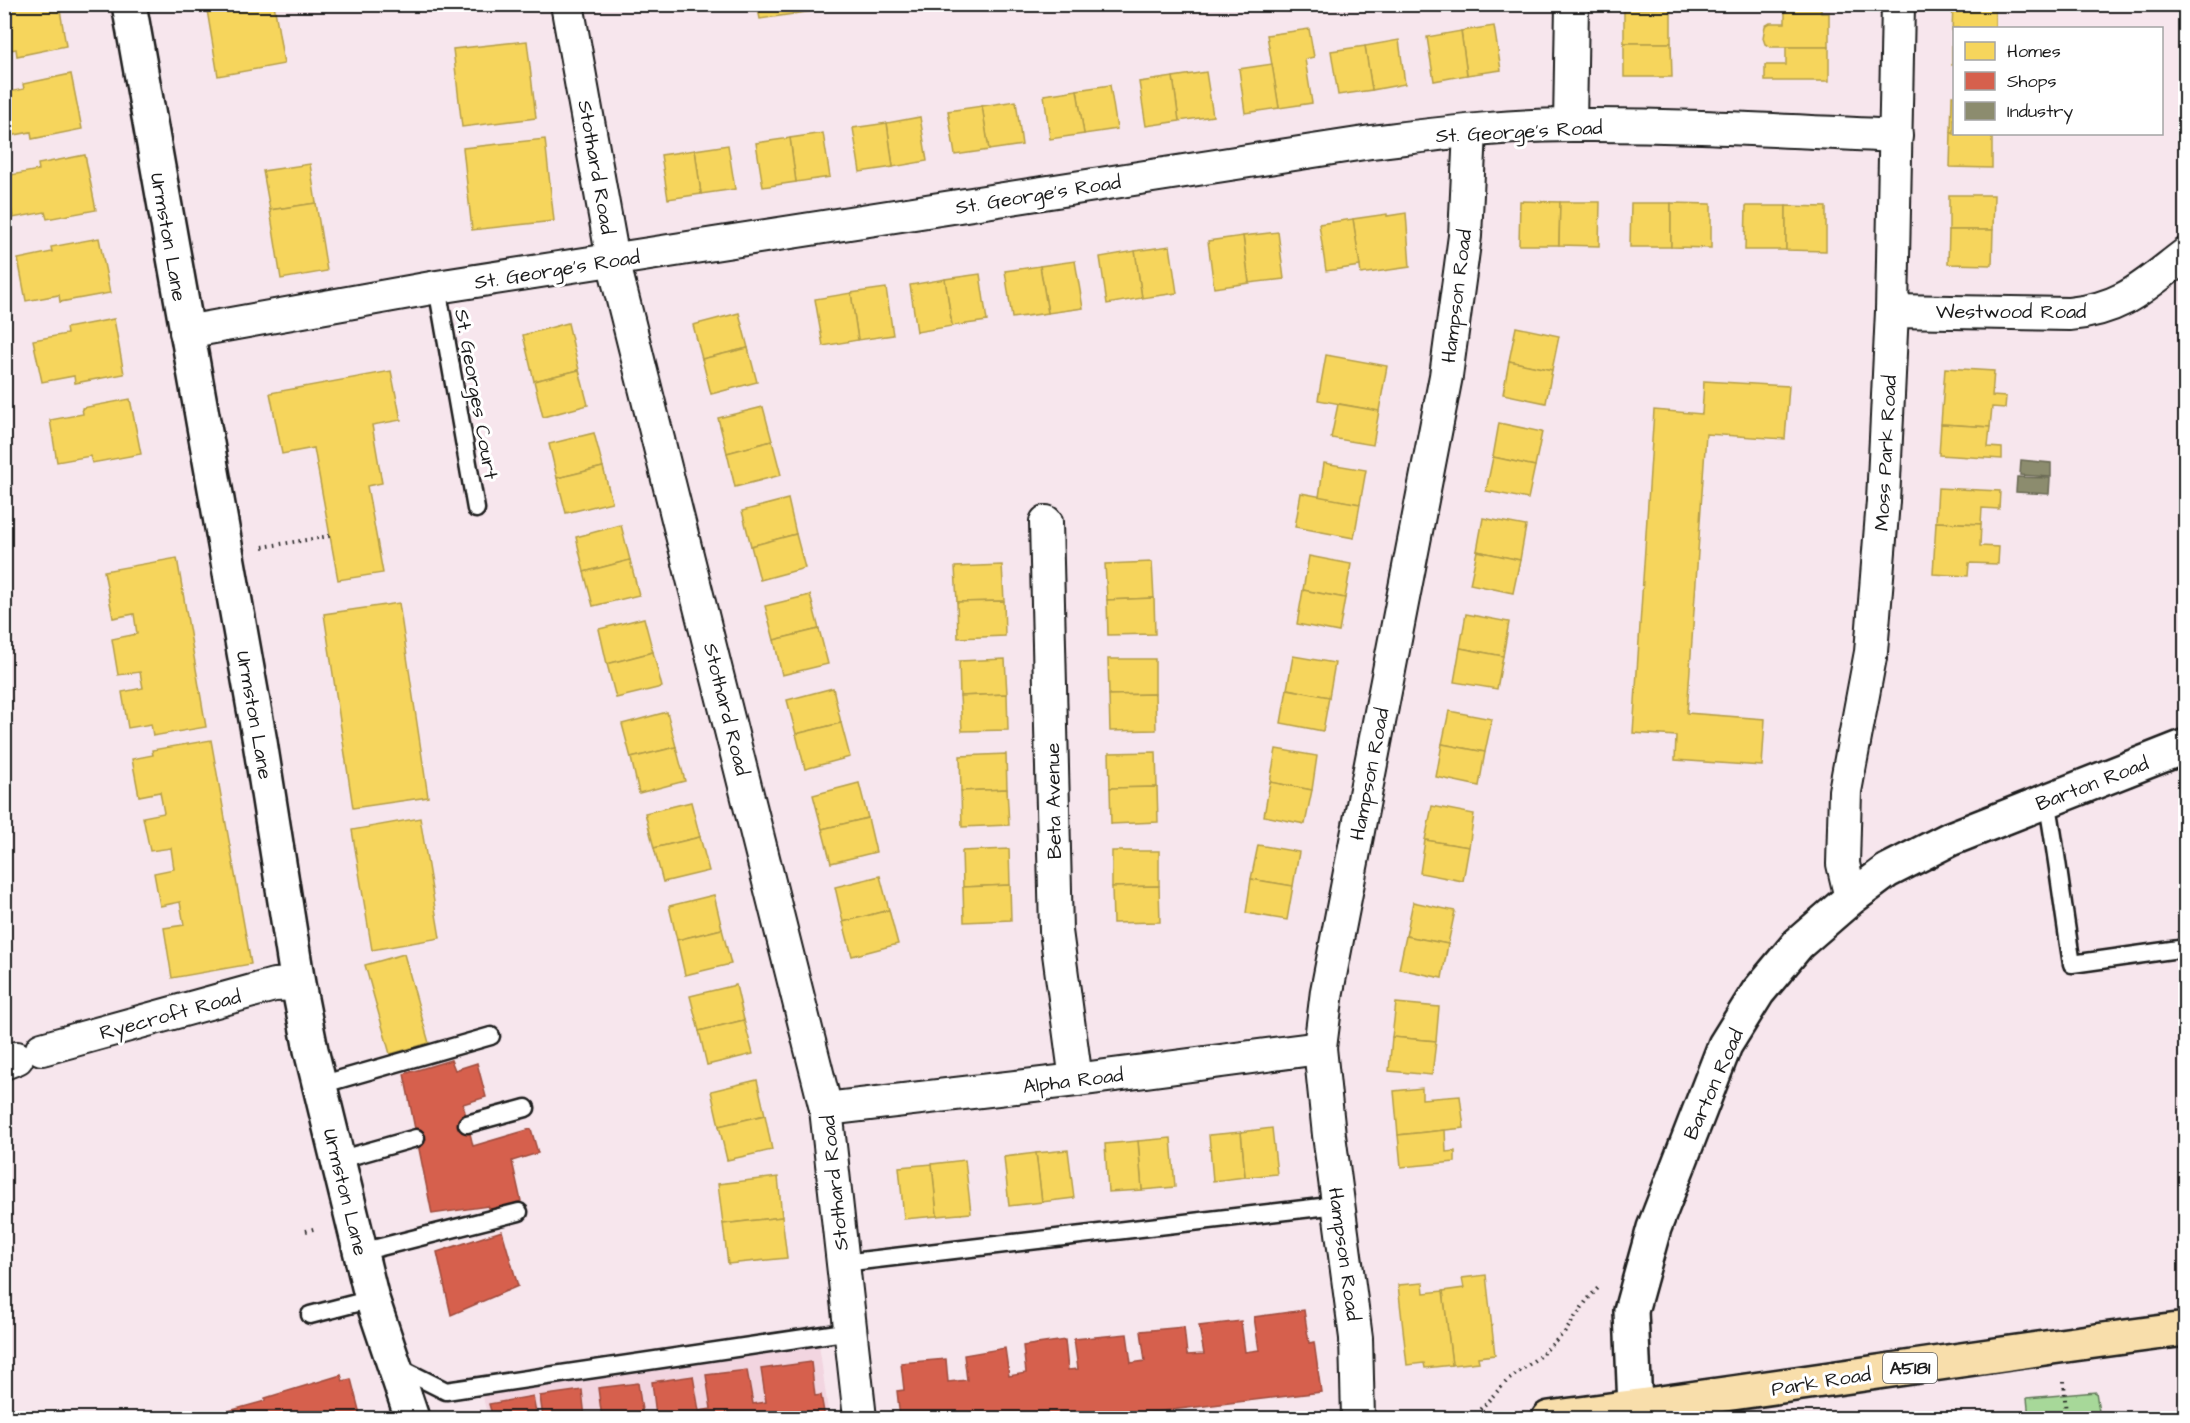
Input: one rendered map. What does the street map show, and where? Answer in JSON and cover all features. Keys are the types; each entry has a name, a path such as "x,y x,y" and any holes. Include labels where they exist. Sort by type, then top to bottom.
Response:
{"main road":[{"name":"Urmston Lane","path":"129,4 260,742 298,984 372,1299 412,1419"},
{"name":"Barton Road","path":"1635,1407 1631,1311 1654,1228 1725,1045 1758,992 1798,944 1851,898 1887,872 1950,839 2186,746"},
{"name":"Park Road","path":"1635,1407 2062,1344 2186,1329"},
{"name":"A5181","path":"1550,1419 1635,1407"}],"street":[{"name":"Stothard Road","path":"567,4 613,260 826,1108 860,1419"},
{"path":"1570,124 1572,4"},
{"name":"Moss Park Road","path":"1851,898 1843,864 1845,791 1871,652 1883,501 1892,311 1898,4"},
{"name":"St. George's Road","path":"186,332 437,287 1371,142 1470,131 1570,124 1896,136"},
{"name":"Hampson Road","path":"1358,1419 1356,1338 1320,1048 1327,991 1446,376 1465,236 1470,131"},
{"name":"Westwood Road","path":"1892,311 2068,314 2089,312 2109,307 2126,299 2186,254"},
{"name":"Beta Avenue","path":"1046,522 1056,931 1076,1080"},
{"name":"Ryecroft Road","path":"21,1057 274,985 298,984"},
{"name":"Alpha Road","path":"826,1108 1076,1080 1320,1048"}],"lane":[{"name":"St. Georges Court","path":"437,287 476,509"},
{"path":"2047,800 2058,860 2072,964 2186,948"},
{"path":"320,1085 491,1036"},
{"path":"467,1124 526,1108"},
{"path":"338,1160 416,1138"},
{"path":"843,1263 1338,1205"},
{"path":"360,1252 519,1212"},
{"path":"310,1315 372,1299"},
{"path":"393,1364 446,1391 851,1331"}],"path":[{"path":"226,553 330,536"},
{"path":"1472,1419 1508,1380 1541,1355 1565,1332 1587,1300 1602,1284"}],"shaded area":[{"path":"819,1344 829,1418 488,1418 481,1389"}],"green space":[{"path":"2096,1392 2100,1418 2029,1418 2027,1398"}],"building: Homes":[{"path":"9,4 59,4 66,46 17,56 16,49 4,51 4,7 9,7"},
{"path":"206,4 274,4 284,64 218,76"},
{"path":"757,4 792,4 793,14 760,19"},
{"path":"792,4 826,4 827,9 793,14"},
{"path":"1785,4 1821,4 1821,13 1829,13 1829,47 1770,47 1765,44 1763,38 1765,26 1770,23 1785,23"},
{"path":"1953,4 1995,4 1995,27 1953,27 1952,32"},
{"path":"1671,8 1671,43 1624,43 1624,9"},
{"path":"1494,26 1501,70 1467,75 1461,31"},
{"path":"1309,29 1314,57 1305,59 1312,103 1279,108 1267,35"},
{"path":"1461,31 1467,75 1434,81 1427,37"},
{"path":"1952,32 1953,32 1953,65"},
{"path":"1399,40 1405,84 1372,90 1365,46"},
{"path":"527,41 536,118 462,127 453,49"},
{"path":"1624,43 1671,43 1672,77 1624,77"},
{"path":"1365,46 1372,90 1338,95 1331,51"},
{"path":"1786,47 1829,47 1829,81 1765,81 1765,65 1786,65"},
{"path":"1272,64 1279,108 1245,113 1239,69"},
{"path":"1206,72 1213,116 1179,121 1173,77"},
{"path":"71,74 82,129 32,139 31,132 4,137 4,93 24,89 23,84"},
{"path":"1173,77 1179,121 1146,126 1139,82"},
{"path":"1110,85 1117,129 1084,134 1077,90"},
{"path":"1077,90 1084,134 1050,139 1044,95"},
{"path":"1952,96 1953,96 1953,132 1951,132"},
{"path":"1016,101 1022,145 989,150 982,106"},
{"path":"982,106 989,150 955,155 948,111"},
{"path":"920,117 927,161 893,167 887,123"},
{"path":"887,123 893,167 860,172 853,128"},
{"path":"1951,132 1953,135 1992,135 1992,168 1950,167"},
{"path":"823,133 830,177 796,182 790,138"},
{"path":"790,138 796,182 763,187 756,143"},
{"path":"545,139 554,221 472,230 463,148"},
{"path":"728,145 735,189 701,194 695,150"},
{"path":"695,150 701,194 668,199 661,155"},
{"path":"85,155 96,210 47,219 45,212 13,218 5,176 39,170 38,164"},
{"path":"310,164 316,203 270,210 263,171"},
{"path":"1949,195 1994,195 1993,230 1949,230"},
{"path":"1520,201 1560,202 1559,245 1519,245"},
{"path":"1560,202 1600,202 1599,246 1559,245"},
{"path":"316,203 327,271 281,279 270,210"},
{"path":"1631,203 1671,203 1671,247 1630,247"},
{"path":"1671,203 1711,204 1711,248 1671,247"},
{"path":"1746,206 1786,206 1786,250 1745,250"},
{"path":"1786,206 1826,207 1826,251 1786,250"},
{"path":"1406,213 1410,267 1361,274 1353,219"},
{"path":"1353,219 1360,266 1326,271 1319,224"},
{"path":"1949,230 1993,230 1992,265 1948,264"},
{"path":"1278,232 1284,279 1249,283 1243,236"},
{"path":"1243,236 1249,283 1214,288 1208,241"},
{"path":"99,238 110,293 60,302 59,295 26,301 18,259 52,252 51,247"},
{"path":"1170,246 1177,293 1142,298 1135,251"},
{"path":"1135,251 1142,298 1107,304 1100,257"},
{"path":"1075,261 1083,308 1048,313 1040,266"},
{"path":"1040,266 1048,313 1012,318 1005,271"},
{"path":"980,274 987,321 952,326 945,279"},
{"path":"945,279 952,326 917,332 910,285"},
{"path":"886,288 893,335 858,340 851,293"},
{"path":"851,293 858,340 823,346 815,299"},
{"path":"739,313 748,348 702,359 693,325"},
{"path":"114,319 124,374 75,383 74,376 42,382 33,340 67,334 66,328"},
{"path":"568,323 579,370 534,381 523,335"},
{"path":"1516,327 1559,336 1552,370 1509,361"},
{"path":"748,348 757,382 711,394 702,359"},
{"path":"1326,355 1387,366 1379,411 1318,400"},
{"path":"1509,361 1552,370 1546,403 1503,394"},
{"path":"1945,368 1994,371 1992,396 2006,397 2005,408 1992,407 1990,427 1941,424"},
{"path":"579,370 588,405 543,417 534,381"},
{"path":"391,371 401,420 372,425 382,483 367,486 383,573 338,580 314,448 282,454 270,393"},
{"path":"1704,381 1789,386 1785,439 1706,434 1687,713 1765,719 1762,766 1675,760 1676,736 1633,733 1654,410 1702,414"},
{"path":"130,399 141,454 92,463 90,456 57,462 50,420 83,414 82,408"},
{"path":"1338,404 1379,411 1373,445 1331,438"},
{"path":"763,407 772,441 727,453 718,418"},
{"path":"1499,423 1542,432 1535,466 1493,457"},
{"path":"1941,424 1990,427 1988,447 2002,448 2002,459 1939,455"},
{"path":"594,433 603,467 557,478 549,444"},
{"path":"772,441 781,475 735,487 727,453"},
{"path":"1493,457 1535,466 1528,499 1486,491"},
{"path":"1324,463 1366,470 1360,504 1319,497"},
{"path":"603,467 612,502 566,513 557,478"},
{"path":"1938,488 2000,491 1999,509 1982,508 1981,524 1936,522"},
{"path":"1301,493 1360,504 1354,538 1295,527"},
{"path":"788,499 796,534 751,546 742,511"},
{"path":"1483,518 1526,526 1520,560 1477,551"},
{"path":"1936,522 1981,524 1980,546 1999,547 1998,564 1969,563 1968,576 1933,574"},
{"path":"621,525 630,560 584,572 576,537"},
{"path":"796,534 805,568 760,580 751,546"},
{"path":"1477,551 1520,560 1513,593 1470,584"},
{"path":"1309,556 1351,564 1345,598 1303,590"},
{"path":"177,558 206,727 153,736 151,724 128,728 122,692 143,688 140,672 118,675 112,639 137,634 134,614 113,618 104,571"},
{"path":"630,560 639,595 593,606 584,572"},
{"path":"1152,562 1154,598 1107,600 1105,564"},
{"path":"1002,565 1004,601 957,602 955,567"},
{"path":"1303,590 1345,598 1339,632 1297,624"},
{"path":"810,595 819,629 774,640 765,606"},
{"path":"1154,598 1155,634 1108,635 1107,600"},
{"path":"1004,601 1005,636 958,638 957,602"},
{"path":"399,603 428,797 353,808 324,614"},
{"path":"1466,614 1509,622 1503,656 1460,648"},
{"path":"644,618 653,652 607,664 599,629"},
{"path":"819,629 828,664 782,675 774,640"},
{"path":"1460,648 1503,656 1497,689 1454,682"},
{"path":"653,652 662,687 616,698 607,664"},
{"path":"1293,656 1335,663 1329,697 1287,689"},
{"path":"1005,659 1007,694 960,696 959,661"},
{"path":"1108,659 1155,659 1155,694 1109,695"},
{"path":"833,688 841,723 796,734 787,700"},
{"path":"1287,689 1329,697 1323,731 1281,723"},
{"path":"1007,694 1008,730 962,731 960,696"},
{"path":"1155,694 1156,730 1110,731 1109,695"},
{"path":"1449,711 1492,719 1485,752 1442,744"},
{"path":"667,712 676,747 631,758 622,724"},
{"path":"841,723 850,757 805,769 796,734"},
{"path":"211,740 251,964 172,978 164,928 184,925 180,902 160,906 154,873 174,869 171,848 150,851 143,817 164,813 160,792 139,796 132,759 153,755 152,750"},
{"path":"1442,744 1485,752 1479,786 1436,777"},
{"path":"676,747 685,781 639,793 631,758"},
{"path":"1276,749 1317,756 1312,790 1270,782"},
{"path":"1156,752 1157,787 1110,788 1109,753"},
{"path":"1006,754 1007,789 961,791 960,756"},
{"path":"1270,782 1312,790 1305,824 1264,816"},
{"path":"859,783 868,818 822,829 813,795"},
{"path":"1157,787 1158,822 1111,824 1110,788"},
{"path":"1007,789 1009,825 962,827 961,791"},
{"path":"691,802 700,837 654,848 645,813"},
{"path":"1432,806 1474,814 1469,847 1425,840"},
{"path":"420,818 440,938 372,950 352,830"},
{"path":"868,818 876,852 831,863 822,829"},
{"path":"700,837 709,871 663,882 654,848"},
{"path":"1425,840 1469,847 1463,881 1420,873"},
{"path":"1258,845 1299,852 1293,886 1251,879"},
{"path":"1009,849 1010,885 963,887 962,851"},
{"path":"1112,851 1159,851 1159,886 1112,887"},
{"path":"880,876 889,910 843,922 835,887"},
{"path":"1251,879 1293,886 1287,920 1246,913"},
{"path":"1010,885 1011,920 964,922 963,887"},
{"path":"1159,886 1160,922 1113,923 1112,887"},
{"path":"714,895 722,929 677,940 669,906"},
{"path":"1413,902 1455,911 1448,944 1406,936"},
{"path":"889,910 898,944 852,956 843,922"},
{"path":"722,929 731,964 685,975 677,940"},
{"path":"1406,936 1448,944 1442,978 1399,969"},
{"path":"404,954 429,1043 390,1054 365,965"},
{"path":"736,985 744,1020 699,1031 690,996"},
{"path":"1396,1003 1439,1007 1436,1041 1392,1037"},
{"path":"744,1020 753,1054 707,1065 699,1031"},
{"path":"1392,1037 1436,1041 1432,1075 1389,1071"},
{"path":"757,1080 765,1115 719,1126 711,1091"},
{"path":"1422,1088 1422,1099 1460,1096 1464,1128 1398,1135 1394,1091"},
{"path":"765,1115 772,1150 727,1160 719,1126"},
{"path":"1272,1128 1277,1174 1245,1177 1241,1132"},
{"path":"1445,1130 1446,1152 1455,1151 1455,1162 1401,1167 1398,1135"},
{"path":"1241,1132 1245,1177 1213,1181 1209,1135"},
{"path":"1171,1138 1175,1187 1142,1190 1138,1141"},
{"path":"1138,1141 1142,1190 1108,1192 1105,1144"},
{"path":"1068,1150 1074,1198 1042,1202 1036,1153"},
{"path":"1036,1153 1042,1202 1009,1206 1004,1157"},
{"path":"965,1160 971,1213 937,1216 932,1164"},
{"path":"932,1164 937,1216 904,1219 899,1167"},
{"path":"778,1177 782,1217 723,1224 718,1184"},
{"path":"782,1217 787,1258 728,1264 723,1224"},
{"path":"1486,1275 1495,1355 1478,1357 1479,1362 1452,1365 1443,1291 1464,1288 1462,1278"},
{"path":"1423,1283 1424,1293 1443,1291 1452,1365 1425,1368 1424,1363 1407,1365 1398,1285"}],"building: Shops":[{"path":"451,1060 455,1070 477,1063 486,1097 463,1104 473,1146 531,1129 538,1153 512,1161 521,1201 491,1211 488,1206 432,1214 404,1074"},
{"path":"502,1231 518,1286 451,1315 437,1252"},
{"path":"1304,1310 1309,1343 1314,1342 1321,1392 1105,1418 900,1418 897,1391 904,1390 901,1363 946,1359 948,1382 967,1380 964,1355 1005,1348 1009,1376 1026,1373 1023,1346 1065,1340 1068,1370 1078,1369 1074,1339 1127,1334 1131,1363 1145,1361 1141,1331 1184,1327 1187,1355 1204,1354 1199,1326 1241,1321 1245,1352 1259,1350 1254,1317"},
{"path":"811,1362 815,1396 821,1395 825,1418 602,1418 598,1388 638,1383 643,1417 656,1415 652,1382 693,1376 699,1411 711,1409 706,1375 747,1370 753,1404 766,1402 761,1369"},
{"path":"341,1375 343,1381 351,1379 361,1418 227,1418 225,1412"},
{"path":"582,1390 585,1418 543,1418 540,1396"},
{"path":"533,1396 537,1418 493,1418 489,1404"}],"building: Industry":[{"path":"2021,460 2051,463 2051,477 2020,475"},
{"path":"2017,477 2050,478 2049,494 2016,492"}]}
